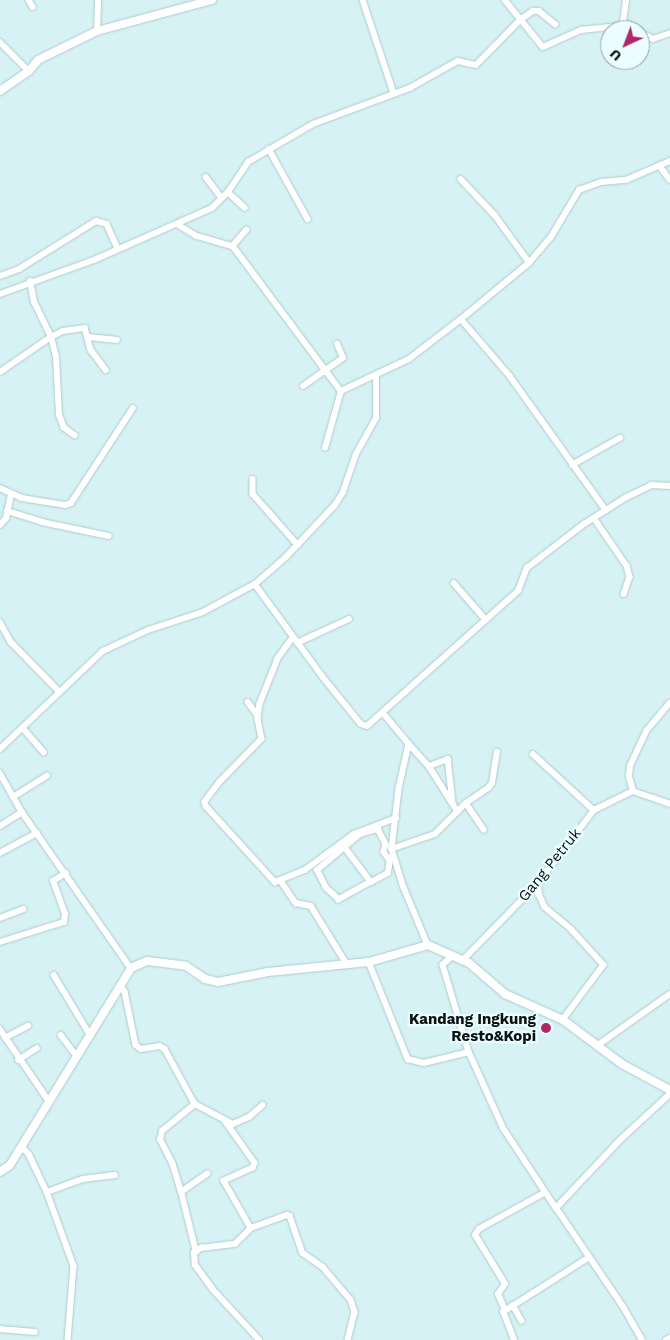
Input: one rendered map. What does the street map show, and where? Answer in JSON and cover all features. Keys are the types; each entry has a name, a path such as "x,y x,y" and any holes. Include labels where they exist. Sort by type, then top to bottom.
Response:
{"street":[{"path":"28,0 32,7"},
{"path":"97,31 98,0"},
{"path":"1,88 29,72 43,57 97,31 212,0"},
{"path":"363,0 394,93"},
{"path":"505,0 544,46 581,30 600,28"},
{"path":"623,20 626,0"},
{"path":"0,294 118,249 212,208 228,192 243,165 269,149 313,124 394,93 460,61 476,65 520,20 537,11 555,24"},
{"path":"650,37 653,39 670,33"},
{"path":"0,42 29,72"},
{"path":"269,149 308,219"},
{"path":"341,391 409,359 529,263 551,237 579,190 601,182 626,180 670,162"},
{"path":"660,166 670,180"},
{"path":"206,178 222,198"},
{"path":"461,180 495,216 529,263"},
{"path":"228,192 245,208"},
{"path":"0,276 19,269 96,221 107,224 118,249"},
{"path":"177,224 197,236 234,246 341,391"},
{"path":"234,246 247,230"},
{"path":"30,281 34,302 51,337 56,357 59,415 64,428 76,436"},
{"path":"461,319 510,376 572,466 606,510"},
{"path":"0,372 51,337 81,327 85,328 89,336 91,350 106,370"},
{"path":"89,336 117,340"},
{"path":"303,386 323,369 343,358 337,344"},
{"path":"0,749 103,651 148,630 203,612 254,584 298,545 335,505 342,492 356,454 376,418 376,376"},
{"path":"325,448 341,391"},
{"path":"0,488 11,495 65,505 71,502 134,408"},
{"path":"572,466 620,438"},
{"path":"253,479 252,494 298,545"},
{"path":"254,584 295,641 361,724 367,726 384,714 518,590 527,568 606,510 652,485 670,486"},
{"path":"0,525 7,511 11,495"},
{"path":"7,511 42,522 109,536"},
{"path":"594,518 627,566 630,577 624,594"},
{"path":"454,583 486,620"},
{"path":"258,716 278,659 295,641 349,619"},
{"path":"0,622 11,642 60,692"},
{"path":"248,702 258,716 263,732 258,746 220,782 205,802 272,879 281,881 305,870 354,834 396,818"},
{"path":"670,703 645,734 629,777 633,790 670,804"},
{"path":"663,710 670,715"},
{"path":"384,714 429,766 458,812"},
{"path":"23,728 44,752"},
{"path":"409,744 396,818 391,858 388,873 339,900 326,888 317,870 360,834 378,829 385,846 384,852 391,858 428,945"},
{"path":"385,846 392,849 435,834 466,803 492,784 497,752"},
{"path":"534,754 594,810"},
{"path":"429,766 448,759 453,803"},
{"path":"0,773 2,784 13,797 36,833 66,873 131,968"},
{"path":"13,797 47,776"},
{"name":"Gang Petruk","path":"463,960 539,882 594,810 633,790"},
{"path":"466,803 484,830"},
{"path":"0,826 22,812"},
{"path":"0,853 36,833"},
{"path":"344,846 370,882"},
{"path":"0,942 64,922 65,914 53,881 66,873"},
{"path":"281,881 296,903 311,906 347,964"},
{"path":"539,882 539,894 545,907 572,930 604,965 563,1020"},
{"path":"0,918 23,909"},
{"path":"0,1174 10,1165 22,1147 131,968 147,961 165,961 186,966 205,979 218,982 268,972 369,962 428,945 463,960 505,994 563,1020 668,1091 664,1098 556,1208"},
{"path":"453,956 443,965 469,1052 504,1129 544,1193 625,1310 642,1340"},
{"path":"369,962 408,1059 424,1063 469,1052"},
{"path":"54,975 90,1036"},
{"path":"121,986 125,992 136,1045 141,1049 163,1047 195,1104 225,1121 236,1123 263,1105"},
{"path":"598,1045 670,994"},
{"path":"5,1038 28,1026"},
{"path":"0,1029 18,1060 49,1101"},
{"path":"61,1035 77,1056"},
{"path":"18,1060 37,1048"},
{"path":"195,1104 160,1136 181,1192 196,1252 195,1265 259,1340"},
{"path":"225,1121 254,1163 253,1168 224,1181 251,1228"},
{"path":"22,1147 29,1154 47,1192 74,1266 68,1340"},
{"path":"181,1192 207,1174"},
{"path":"47,1192 83,1179 115,1175"},
{"path":"514,1340 503,1317 505,1310 498,1294 505,1284 475,1235 479,1229 544,1193"},
{"path":"196,1252 210,1246 235,1244 251,1228 276,1218 290,1216 303,1253 323,1267 350,1300 355,1312 348,1340"},
{"path":"505,1310 588,1258"},
{"path":"513,1305 522,1321"},
{"path":"0,1329 35,1332"},
{"path":"666,1340 670,1338"}],"place":[{"name":"Kandang Ingkung Resto&Kopi","path":"546,1028"}]}
